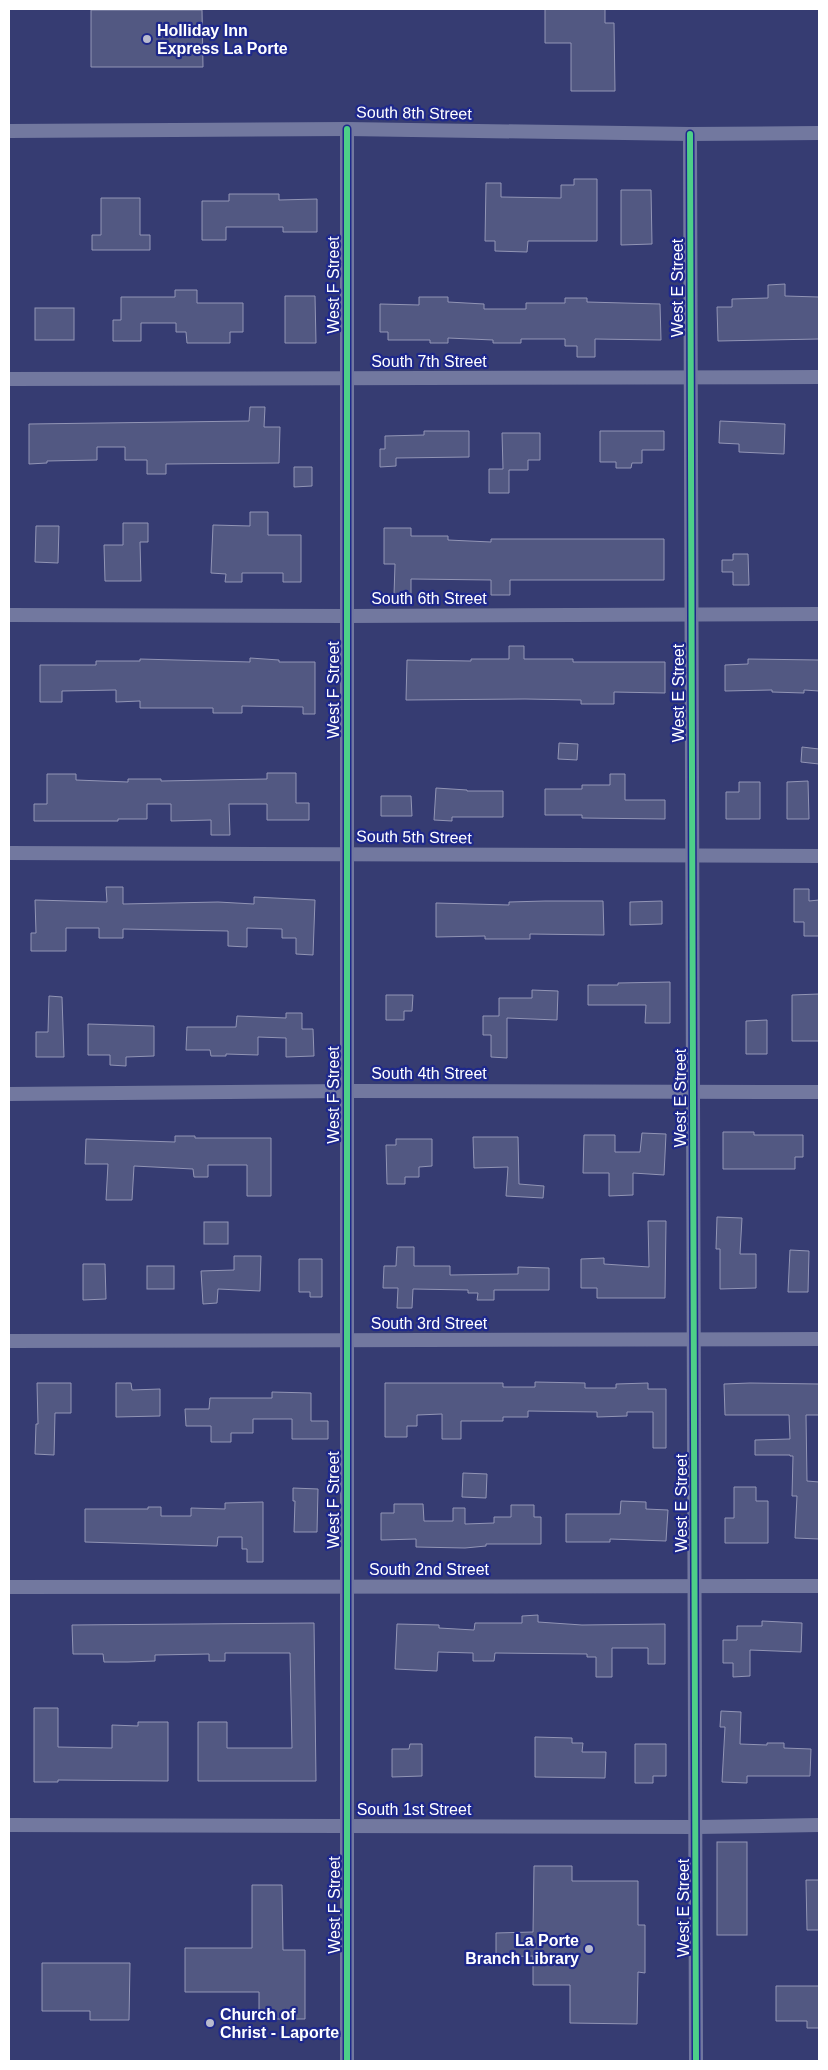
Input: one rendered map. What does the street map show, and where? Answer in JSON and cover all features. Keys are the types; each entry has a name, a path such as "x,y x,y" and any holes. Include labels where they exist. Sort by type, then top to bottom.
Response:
{"street":[{"name":"South 8th Street","path":"9,131 347,129 690,134 819,133"},
{"name":"West F Street","path":"347,129 347,2061"},
{"name":"West E Street","path":"690,134 697,1826 696,2061"},
{"name":"South 7th Street","path":"9,379 819,377"},
{"name":"South 6th Street","path":"9,615 819,614"},
{"name":"South 5th Street","path":"9,853 819,856"},
{"name":"South 4th Street","path":"9,1094 347,1090 819,1092"},
{"name":"South 3rd Street","path":"9,1341 819,1339"},
{"name":"South 2nd Street","path":"9,1587 819,1586"},
{"name":"South 1st Street","path":"9,1825 819,1825"}],"building":[{"path":"545,9 605,9 605,23 614,23 615,91 571,91 571,43 545,43"},
{"name":"Holliday Inn Express La Porte","path":"91,10 202,10 203,67 91,67"},
{"path":"574,179 597,179 597,241 528,241 527,252 495,251 495,241 485,241 486,183 501,183 501,197 561,198 561,185 574,185"},
{"path":"621,190 651,190 652,244 621,245"},
{"path":"229,194 279,194 279,200 317,199 317,232 283,232 283,227 226,227 226,240 202,240 202,201 229,201"},
{"path":"101,198 140,198 140,235 150,235 150,250 92,250 92,235 101,235"},
{"path":"785,284 785,296 819,297 819,339 718,341 717,307 732,307 732,299 768,298 768,285"},
{"path":"175,290 197,290 197,303 243,303 243,332 230,332 230,343 187,343 186,332 176,332 176,323 141,323 141,341 113,341 113,320 121,320 121,297 175,297"},
{"path":"285,296 315,296 316,343 285,343"},
{"path":"419,297 448,297 448,302 484,304 484,309 526,309 526,303 565,303 565,298 587,298 587,302 660,304 661,340 595,339 595,357 577,357 577,346 565,346 565,339 521,339 521,343 493,343 493,340 448,338 448,343 430,343 430,340 388,340 388,332 380,332 380,304 419,305"},
{"path":"35,308 74,308 74,340 35,340"},
{"path":"250,407 265,407 264,427 280,427 279,463 166,464 166,474 147,474 147,460 125,460 125,447 97,447 97,460 47,461 47,463 29,464 29,424 249,421"},
{"path":"720,421 785,424 784,454 739,452 739,444 719,443"},
{"path":"424,431 469,431 469,457 396,458 396,466 380,467 380,449 385,449 385,436 424,435"},
{"path":"600,431 664,431 664,450 642,450 642,463 632,463 631,468 616,468 616,462 600,462"},
{"path":"502,433 540,433 540,460 528,460 528,470 509,470 509,493 489,493 489,469 503,469"},
{"path":"294,467 312,467 312,486 294,487"},
{"path":"250,512 268,512 268,535 301,535 301,582 283,582 283,573 242,573 242,582 225,582 226,574 211,573 213,525 250,526"},
{"path":"123,523 148,523 148,542 140,542 141,581 105,581 104,545 123,545"},
{"path":"36,526 59,526 58,563 35,562"},
{"path":"384,528 411,528 411,536 448,536 448,540 491,542 491,539 664,539 664,580 510,580 510,595 491,595 491,580 411,579 411,595 394,595 395,564 384,564"},
{"path":"733,554 748,554 749,585 733,585 733,572 722,572 722,560 733,560"},
{"path":"509,646 524,646 524,659 573,659 573,662 665,662 665,693 614,692 614,704 581,704 581,700 406,700 407,660 471,661 471,659 509,659"},
{"path":"250,658 279,660 279,662 315,662 315,714 303,714 303,707 242,706 242,713 213,713 213,708 140,708 140,701 116,702 116,690 62,691 62,702 40,702 40,665 96,665 96,661 140,661 140,659 250,662"},
{"path":"748,659 819,660 819,691 804,690 804,693 772,692 772,690 725,691 725,665 748,664"},
{"path":"559,743 578,744 577,760 558,759"},
{"path":"802,747 819,749 819,764 801,762"},
{"path":"267,773 296,773 296,803 309,803 309,820 267,820 267,804 229,804 230,835 211,835 211,820 171,821 171,804 147,804 147,819 34,821 34,804 47,804 47,774 76,774 76,780 128,782 128,779 161,779 161,781 267,779"},
{"path":"610,774 625,774 625,800 665,800 665,819 582,818 582,815 545,815 545,789 582,789 582,785 610,785"},
{"path":"808,781 809,819 787,819 787,782"},
{"path":"739,782 760,782 760,819 726,819 726,792 739,792"},
{"path":"436,788 467,791 503,791 503,817 452,817 452,821 434,820"},
{"path":"381,796 411,796 412,816 381,816"},
{"path":"106,887 123,887 123,904 218,902 254,904 254,897 315,900 313,955 296,954 296,938 282,938 282,929 247,928 247,947 228,946 228,931 123,929 123,938 99,938 99,928 66,928 66,951 31,951 31,933 36,933 35,900 107,902"},
{"path":"794,889 809,889 809,901 819,900 819,936 804,936 804,922 794,922"},
{"path":"603,901 604,935 530,934 530,939 485,939 485,936 436,937 436,903 509,905 509,902"},
{"path":"662,901 662,924 630,925 630,902"},
{"path":"670,982 670,1023 645,1023 646,1005 588,1005 588,985"},
{"path":"532,990 558,991 557,1020 507,1018 507,1058 491,1057 491,1035 483,1035 483,1016 499,1016 499,998 532,998"},
{"path":"819,994 819,1041 792,1041 792,995"},
{"path":"386,995 413,995 412,1011 404,1011 404,1020 386,1020"},
{"path":"49,996 62,997 64,1057 36,1057 36,1032 48,1032"},
{"path":"286,1013 302,1013 302,1029 313,1029 314,1056 286,1057 286,1038 258,1037 258,1055 226,1054 226,1056 211,1056 210,1050 186,1050 187,1027 236,1027 237,1016 286,1018"},
{"path":"767,1020 767,1054 746,1054 746,1021"},
{"path":"88,1024 154,1026 154,1056 126,1057 126,1066 110,1065 110,1055 88,1055"},
{"path":"723,1132 754,1132 754,1135 803,1135 803,1157 795,1157 795,1169 723,1169"},
{"path":"642,1133 666,1134 664,1175 633,1173 633,1195 609,1196 609,1173 583,1173 584,1135 615,1135 615,1152 640,1152"},
{"path":"175,1136 195,1136 195,1138 271,1138 271,1196 247,1196 247,1165 208,1165 208,1177 194,1177 193,1169 134,1166 132,1200 106,1200 108,1164 85,1164 86,1139 175,1142"},
{"path":"473,1137 518,1137 519,1184 544,1186 543,1198 506,1196 508,1167 474,1168"},
{"path":"396,1139 432,1139 432,1166 419,1167 419,1177 405,1177 405,1184 387,1184 386,1145 396,1145"},
{"path":"717,1217 742,1218 740,1254 756,1254 756,1288 720,1289 720,1249 716,1249"},
{"path":"648,1221 666,1221 665,1298 597,1298 597,1288 581,1288 581,1259 604,1258 604,1264 649,1267"},
{"path":"204,1222 228,1222 228,1244 204,1244"},
{"path":"397,1247 414,1247 414,1266 450,1266 450,1275 518,1274 518,1267 549,1268 549,1290 494,1290 494,1300 477,1300 478,1293 468,1293 468,1290 413,1289 412,1308 397,1308 398,1288 383,1288 384,1266 396,1266"},
{"path":"790,1250 809,1251 808,1292 788,1292"},
{"path":"234,1256 261,1256 260,1291 218,1289 217,1303 203,1304 201,1271 234,1270"},
{"path":"299,1259 322,1259 322,1297 310,1297 310,1292 299,1292"},
{"path":"83,1264 105,1264 106,1299 83,1300"},
{"path":"147,1266 174,1266 174,1289 147,1289"},
{"path":"535,1382 585,1383 585,1388 616,1388 616,1384 648,1383 648,1389 666,1389 666,1448 653,1448 653,1412 627,1412 627,1416 597,1417 597,1412 528,1411 528,1417 503,1417 503,1421 461,1421 461,1439 442,1439 442,1414 417,1415 417,1426 407,1426 407,1437 385,1437 385,1383 503,1383 503,1387 535,1387"},
{"path":"37,1383 71,1383 71,1413 55,1413 54,1455 35,1454 36,1424 38,1424"},
{"path":"116,1383 131,1383 132,1390 160,1389 160,1416 116,1417"},
{"path":"724,1384 819,1384 819,1415 806,1415 807,1481 819,1482 819,1539 795,1538 797,1496 792,1496 793,1456 755,1455 755,1440 790,1439 789,1415 725,1415"},
{"path":"272,1392 311,1393 311,1421 328,1421 328,1439 292,1439 292,1419 253,1419 253,1433 231,1433 231,1442 211,1442 211,1426 186,1426 185,1409 209,1409 210,1398 272,1398"},
{"path":"463,1473 487,1474 486,1498 462,1497"},
{"path":"734,1487 756,1487 756,1501 768,1501 768,1543 725,1543 725,1518 734,1518"},
{"path":"293,1488 318,1489 317,1532 294,1532 295,1501 293,1501"},
{"path":"621,1501 646,1502 646,1509 668,1510 666,1541 610,1539 610,1542 566,1542 566,1514 620,1514"},
{"path":"263,1502 263,1562 247,1562 247,1549 242,1549 242,1537 218,1537 217,1546 85,1542 85,1509 148,1509 148,1507 161,1507 161,1516 191,1516 191,1508 225,1509 225,1503"},
{"path":"394,1504 423,1504 424,1521 453,1521 453,1508 465,1508 465,1524 494,1523 494,1517 511,1517 511,1505 534,1505 534,1517 541,1517 541,1544 486,1544 486,1546 465,1548 416,1547 416,1539 381,1540 381,1513 394,1513"},
{"path":"538,1615 538,1622 582,1625 665,1624 665,1664 648,1664 648,1648 612,1648 612,1677 596,1677 596,1657 587,1657 587,1654 495,1653 494,1661 473,1661 473,1653 438,1652 437,1671 395,1669 397,1624 439,1625 439,1628 474,1630 475,1623 522,1623 522,1616"},
{"path":"762,1621 802,1623 801,1652 750,1650 750,1676 733,1677 733,1663 723,1663 723,1640 737,1640 737,1626 762,1626"},
{"path":"314,1623 316,1781 198,1781 198,1722 227,1722 227,1748 292,1748 290,1653 225,1653 225,1661 209,1661 209,1654 155,1655 155,1661 128,1662 104,1662 103,1654 73,1654 72,1625"},
{"path":"34,1708 58,1708 58,1747 112,1748 112,1725 138,1726 138,1722 168,1722 168,1781 58,1780 58,1782 34,1782"},
{"path":"721,1711 741,1712 740,1744 767,1745 767,1743 784,1743 784,1748 811,1749 810,1776 747,1776 747,1783 722,1782 725,1727 720,1727"},
{"path":"535,1737 572,1738 572,1743 583,1743 582,1752 606,1752 605,1778 535,1777"},
{"path":"410,1744 422,1744 422,1776 392,1777 392,1749 409,1749"},
{"path":"635,1744 666,1744 666,1776 653,1776 653,1783 635,1783"},
{"path":"717,1842 747,1842 747,1935 717,1935"},
{"name":"La Porte Branch Library","path":"534,1866 572,1866 572,1881 638,1881 638,1925 645,1925 645,1973 638,1972 637,2024 570,2023 570,1985 533,1985 533,1956 496,1957 496,1933 533,1932"},
{"path":"806,1880 819,1880 819,1930 807,1930"},
{"path":"252,1885 282,1885 283,1950 305,1950 305,2019 259,2019 259,1992 185,1992 185,1948 252,1948"},
{"path":"42,1963 130,1963 129,2020 90,2020 90,2011 42,2011"},
{"path":"776,1986 819,1986 819,2028 807,2028 807,2021 776,2021"}],"cycle path":[{"path":"347,129 347,2061"},
{"path":"690,134 696,2061"}],"place":[{"name":"Holliday Inn Express La Porte","path":"147,39"},
{"name":"La Porte Branch Library","path":"589,1949"},
{"name":"Church of Christ - Laporte","path":"210,2023"}]}
